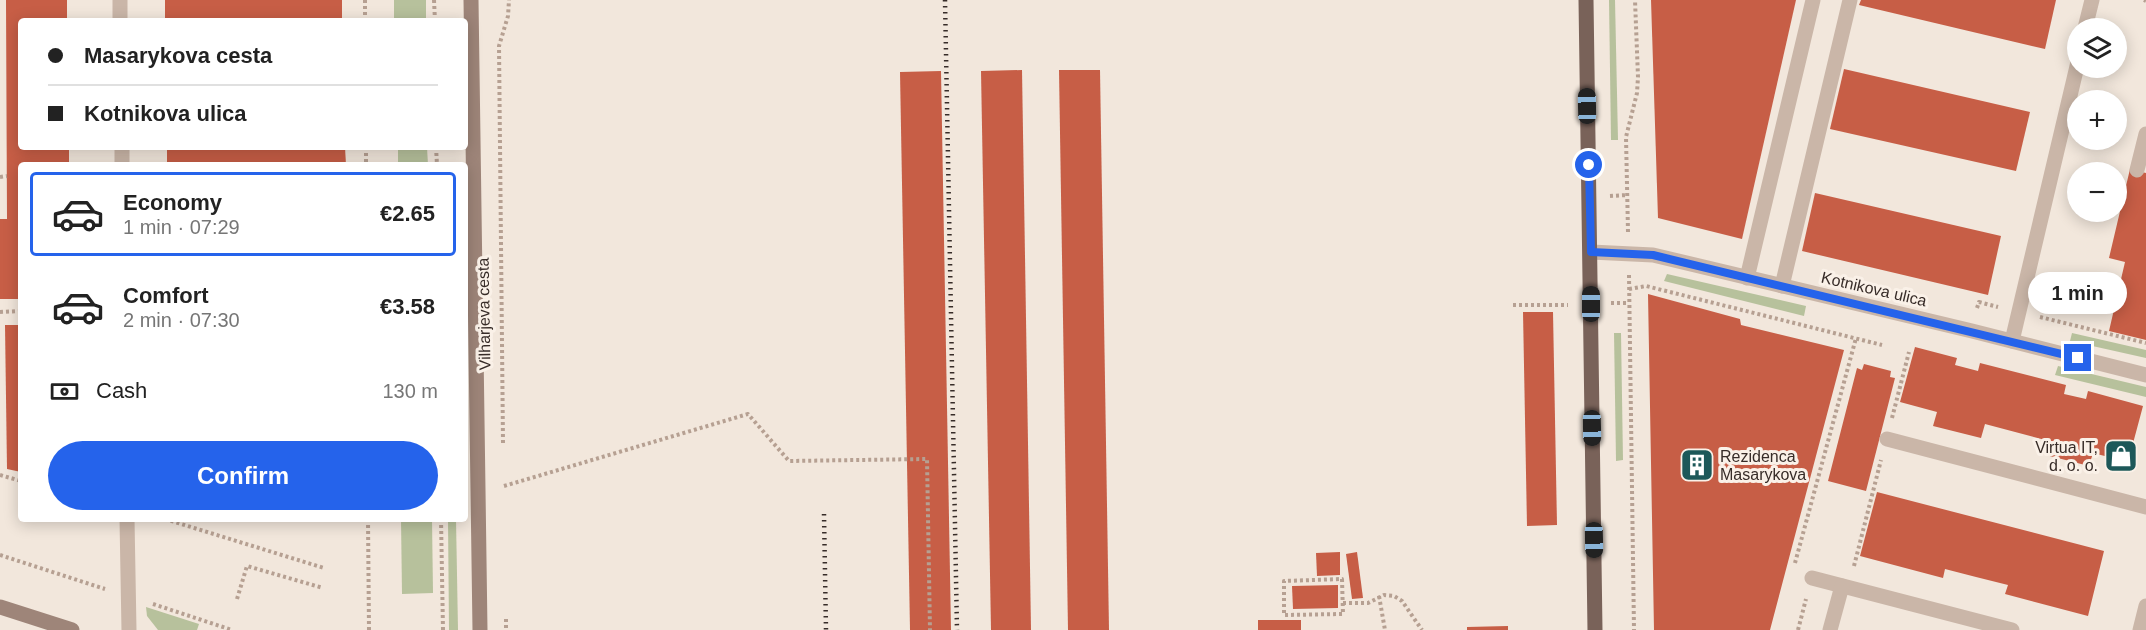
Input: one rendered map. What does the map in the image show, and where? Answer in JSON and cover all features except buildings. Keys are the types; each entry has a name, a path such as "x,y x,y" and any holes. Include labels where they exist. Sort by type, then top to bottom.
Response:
{"main road":[{"name":"Vilharjeva cesta","path":"471,0 480,630"},
{"path":"1586,0 1595,630"},
{"path":"0,607 72,630"}],"street":[{"path":"120,0 120,18"},
{"path":"1747,278 1813,0"},
{"path":"1782,286 1850,0"},
{"path":"2088,18 2092,0"},
{"path":"2012,341 2074,78"},
{"path":"2137,170 2146,134"},
{"name":"Kotnikova ulica","path":"1591,252 1653,255 2146,375"},
{"path":"1887,439 2146,507"},
{"path":"127,522 129,630"},
{"path":"1812,578 2012,630"},
{"path":"1830,630 1845,586"},
{"path":"2140,630 2146,606"}],"path":[{"path":"365,0 365,18"},
{"path":"434,0 435,18"},
{"name":"Vilharjeva cesta","path":"504,450 499,46 508,16 509,0"},
{"path":"1628,232 1626,137 1637,93 1638,77 1635,0"},
{"path":"0,177 7,176"},
{"path":"1629,274 1634,630"},
{"path":"1629,289 1646,286 1882,345"},
{"path":"1978,302 2146,343"},
{"path":"1513,305 1559,304"},
{"path":"0,312 18,311"},
{"path":"1798,630 1812,578 1792,573 1856,338"},
{"path":"1845,586 1909,352"},
{"path":"504,486 747,414 789,461 927,459 930,630"},
{"path":"504,474 504,497"},
{"path":"0,475 18,480"},
{"path":"175,522 324,568"},
{"path":"368,522 369,630"},
{"path":"441,522 443,630"},
{"path":"237,599 247,566 323,588"},
{"path":"1342,579 1343,603 1343,614 1284,615 1284,581 1342,579"},
{"path":"1343,603 1368,603 1379,596 1388,595 1398,597 1422,630"},
{"path":"1379,596 1385,630"},
{"path":"506,608 506,630"}],"green space":[{"path":"394,0 426,0 426,18 394,18"},
{"path":"1609,0 1615,0 1618,140 1611,140"},
{"path":"398,150 427,150 428,162 398,162"},
{"path":"1667,274 1806,306 1804,316 1664,281"},
{"path":"1614,333 1621,333 1623,460 1616,461"},
{"path":"2072,333 2146,350 2146,358 2070,341"},
{"path":"2058,366 2146,387 2146,397 2055,375"},
{"path":"401,522 432,522 433,593 402,594"},
{"path":"448,522 456,522 458,630 449,630"},
{"path":"146,607 199,624 197,630 158,630 147,616"}],"railway":[{"path":"945,0 957,630"},
{"path":"824,514 826,630"}],"place":[{"name":"Virtua IT, d. o. o.","path":"2121,456"},
{"name":"Rezidenca Masarykova","path":"1697,465"}],"route":[{"path":"1589,165 1591,252 1653,255 2078,358"}]}
